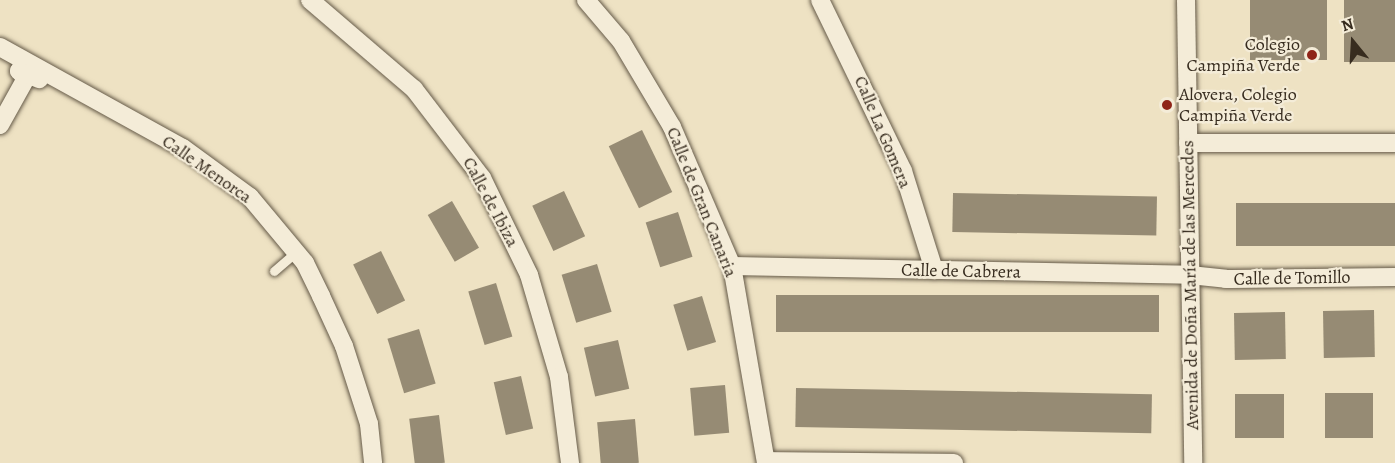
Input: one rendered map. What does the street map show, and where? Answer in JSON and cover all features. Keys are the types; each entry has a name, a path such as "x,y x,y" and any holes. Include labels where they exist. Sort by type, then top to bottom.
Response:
{"street":[{"name":"Calle de Ibiza","path":"310,0 414,89 482,178 529,275 559,377 570,463"},
{"name":"Calle de Gran Canaria","path":"586,0 621,41 672,127 732,267 766,462"},
{"name":"Calle La Gomera","path":"820,0 903,171 934,270"},
{"name":"Avenida de Doña María de las Mercedes","path":"1186,0 1192,463"},
{"name":"Calle Menorca","path":"0,47 183,148 250,196 296,252 344,346 369,424 373,463"},
{"path":"0,125 21,81 26,78 19,71 39,80 42,70"},
{"path":"1188,143 1395,144"},
{"name":"Calle de Cabrera","path":"732,267 1190,275"},
{"name":"Calle de Tomillo","path":"1190,275 1226,279 1395,277"},
{"path":"766,462 954,463"}],"lane":[{"path":"274,271 296,252"}],"building":[{"path":"1250,0 1327,0 1327,60 1250,60"},
{"path":"1344,0 1395,0 1395,62 1344,62"},
{"path":"642,130 672,192 639,208 609,146"},
{"path":"564,191 585,236 553,251 532,206"},
{"path":"953,193 1157,197 1156,236 952,232"},
{"path":"452,201 479,248 455,262 428,215"},
{"path":"1236,203 1395,203 1395,246 1236,246"},
{"path":"678,212 693,257 660,267 646,223"},
{"path":"381,251 405,300 377,314 353,265"},
{"path":"597,264 612,312 576,323 562,275"},
{"path":"496,283 512,337 485,345 468,291"},
{"path":"776,295 1159,295 1159,332 776,332"},
{"path":"702,296 716,342 687,351 673,305"},
{"path":"1374,310 1375,357 1324,358 1323,311"},
{"path":"1285,312 1286,359 1235,360 1234,313"},
{"path":"419,329 436,384 404,393 387,339"},
{"path":"618,340 629,389 595,397 584,348"},
{"path":"521,376 533,429 506,435 494,382"},
{"path":"725,385 729,433 694,436 690,388"},
{"path":"796,388 1152,394 1151,433 795,427"},
{"path":"1325,393 1373,393 1373,438 1325,438"},
{"path":"1235,394 1284,394 1284,438 1235,438"},
{"path":"439,415 445,463 415,463 409,419"},
{"path":"635,419 639,463 601,463 597,422"}],"place":[{"name":"Colegio Campiña Verde","path":"1312,55"},
{"name":"Alovera, Colegio Campiña Verde","path":"1167,105"}]}
